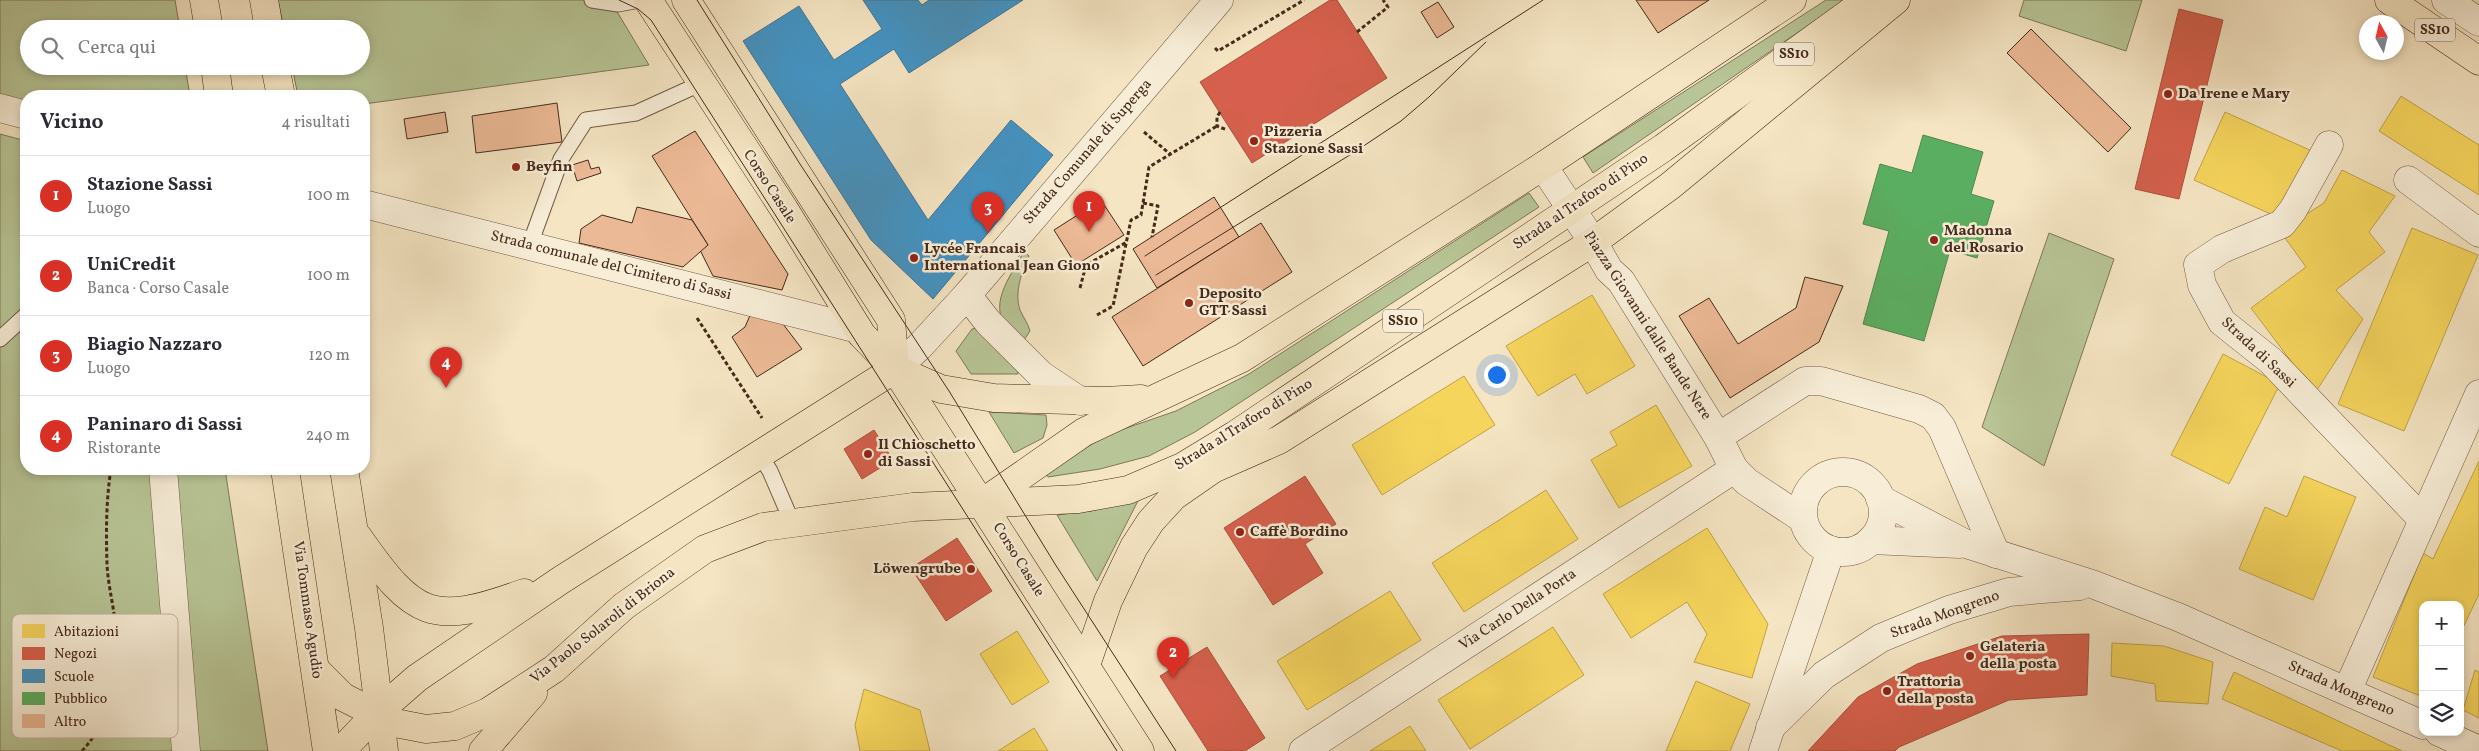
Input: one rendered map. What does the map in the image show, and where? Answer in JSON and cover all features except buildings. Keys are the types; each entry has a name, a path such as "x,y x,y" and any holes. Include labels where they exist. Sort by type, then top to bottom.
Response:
{"main road":[{"path":"204,0 207,20"},
{"path":"264,0 267,20"},
{"name":"Corso Casale","path":"648,0 858,329 895,369 1140,751"},
{"name":"Corso Casale","path":"686,0 890,320 895,369"},
{"path":"982,503 1084,432 1242,358 1542,166 1792,0"},
{"name":"Strada al Traforo di Pino","path":"982,503 1078,499 1128,490 1184,466 1234,435 1684,132 1867,0"},
{"path":"1162,476 1213,469 1280,440 1594,242 1670,186 1896,0"},
{"name":"SS10","path":"2389,0 2479,61"},
{"path":"216,75 219,90"},
{"path":"278,75 280,90"},
{"path":"340,751 378,712 417,678 561,580 895,369 949,391 994,398 1080,401 1160,397"},
{"name":"SS10","path":"1086,665 1108,601 1134,547 1147,527 1174,496 1213,469 1234,435"},
{"name":"Via Tommaso Agudio","path":"286,475 327,751"},
{"path":"345,475 369,628 384,751"},
{"name":"Via Paolo Solaroli di Briona","path":"316,670 343,697 357,706 378,712 395,723 418,727 455,726 488,712 554,669 624,606 705,549 763,527 792,522 913,507 982,503"},
{"path":"354,531 384,574 417,605 431,611 455,613 492,605 561,580"},
{"path":"483,751 554,669"}],"street":[{"name":"Strada Comunale di Superga","path":"895,369 919,347 967,295 1219,0"},
{"path":"2446,0 2479,22"},
{"path":"0,108 20,113"},
{"name":"Strada di Sassi","path":"2329,145 2293,210 2282,224 2222,249 2198,265 2202,285 2222,322 2271,361 2423,520"},
{"name":"Piazza Giovanni dalle Bande Nere","path":"1542,166 1594,242 1609,270 1621,282 1718,437 1740,476 1803,519 1808,532 1818,543 1831,550"},
{"path":"2408,180 2479,233"},
{"name":"Strada comunale del Cimitero di Sassi","path":"370,206 858,329"},
{"path":"967,295 988,322 1041,375 1080,401"},
{"name":"Piazza Giovanni dalle Bande Nere","path":"1718,437 1805,381 1821,381 1920,409 1934,416 1942,428 1996,554"},
{"path":"2347,691 2479,394"},
{"path":"1803,519 1806,496 1812,486 1823,477 1836,472 1850,472 1863,477 1874,486 1880,499 1882,521 1871,540 1859,548 1845,552 1831,550"},
{"path":"163,475 174,614"},
{"path":"1740,476 1812,486"},
{"name":"Via Carlo Della Porta","path":"1303,751 1740,476"},
{"path":"1880,499 1966,544"},
{"path":"1871,540 1966,544"},
{"name":"Strada Mongreno","path":"1966,544 2092,584 2178,617 2419,723"},
{"name":"Strada Mongreno","path":"1767,740 1831,550"},
{"name":"Strada Mongreno","path":"1767,740 1824,675 1881,638 1949,610 2009,592 2092,584"},
{"path":"178,657 186,751"},
{"path":"2448,736 2479,750"}],"lane":[{"path":"592,0 618,4 640,0"},
{"path":"529,247 561,159 586,120 636,113 702,83"},
{"path":"0,339 20,321"},
{"path":"760,455 770,471 792,522"}],"path":[{"path":"1194,30 1218,51 1304,0"},
{"path":"1357,32 1388,7 1383,0"},
{"path":"1217,126 1216,117 1220,112"},
{"path":"1217,126 1227,130"},
{"path":"1097,315 1113,306 1131,220 1141,215 1149,167 1217,126"},
{"path":"1160,146 1170,154"},
{"path":"1143,203 1158,206 1152,237"},
{"path":"1080,288 1086,265 1126,242"},
{"path":"692,311 762,419"},
{"path":"110,475 107,494 107,556 114,614"},
{"path":"82,751 91,738"}],"green space":[{"path":"0,0 175,0 178,20 20,20 20,75 186,75 189,90 20,90 20,100 0,95"},
{"path":"278,0 610,0 649,65 370,103 370,90 297,90 294,75 370,75 370,20 282,20"},
{"path":"1826,0 1845,0 1593,173 1583,157"},
{"path":"2024,0 2142,0 2126,51 2019,16"},
{"path":"0,134 20,139 20,475 226,475 268,751 0,751"},
{"path":"1529,193 1539,207 1195,432 1149,456 1100,469 1048,477 1045,472 1109,434 1176,411 1249,374"},
{"path":"2049,233 2114,259 2044,466 1982,427"},
{"path":"1024,251 1029,256 1018,289 1018,303 1030,331 1022,343 1006,326 1001,317 1000,307 1004,288"},
{"path":"983,327 1016,365 1018,374 971,374 956,351 972,329"},
{"path":"989,412 1046,415 1047,425 1043,438 1014,453"},
{"path":"1139,499 1097,581 1057,515 1091,511"}],"tram line":[{"path":"619,0 638,9 651,20 1117,751"},
{"path":"697,0 800,164 949,391 1055,564 1176,751"},
{"path":"1145,256 1543,0"},
{"path":"1156,275 1353,153 1401,121 1486,42"}],"place":[{"name":"Da Irene e Mary","path":"2168,94"},
{"name":"Pizzeria Stazione Sassi","path":"1254,141"},
{"name":"Beyfin","path":"516,167"},
{"name":"Stazione Sassi","path":"1089,232"},
{"name":"Biagio Nazzaro","path":"988,233"},
{"name":"Madonna del Rosario","path":"1934,240"},
{"name":"Lycée Francais International Jean Giono","path":"914,258"},
{"name":"Deposito GTT Sassi","path":"1189,303"},
{"name":"Paninaro di Sassi","path":"446,388"},
{"name":"Il Chioschetto di Sassi","path":"868,454"},
{"name":"Caffè Bordino","path":"1240,532"},
{"name":"Löwengrube","path":"971,569"},
{"name":"Gelateria della posta","path":"1970,656"},
{"name":"UniCredit","path":"1173,678"},
{"name":"Trattoria della posta","path":"1887,691"}]}
